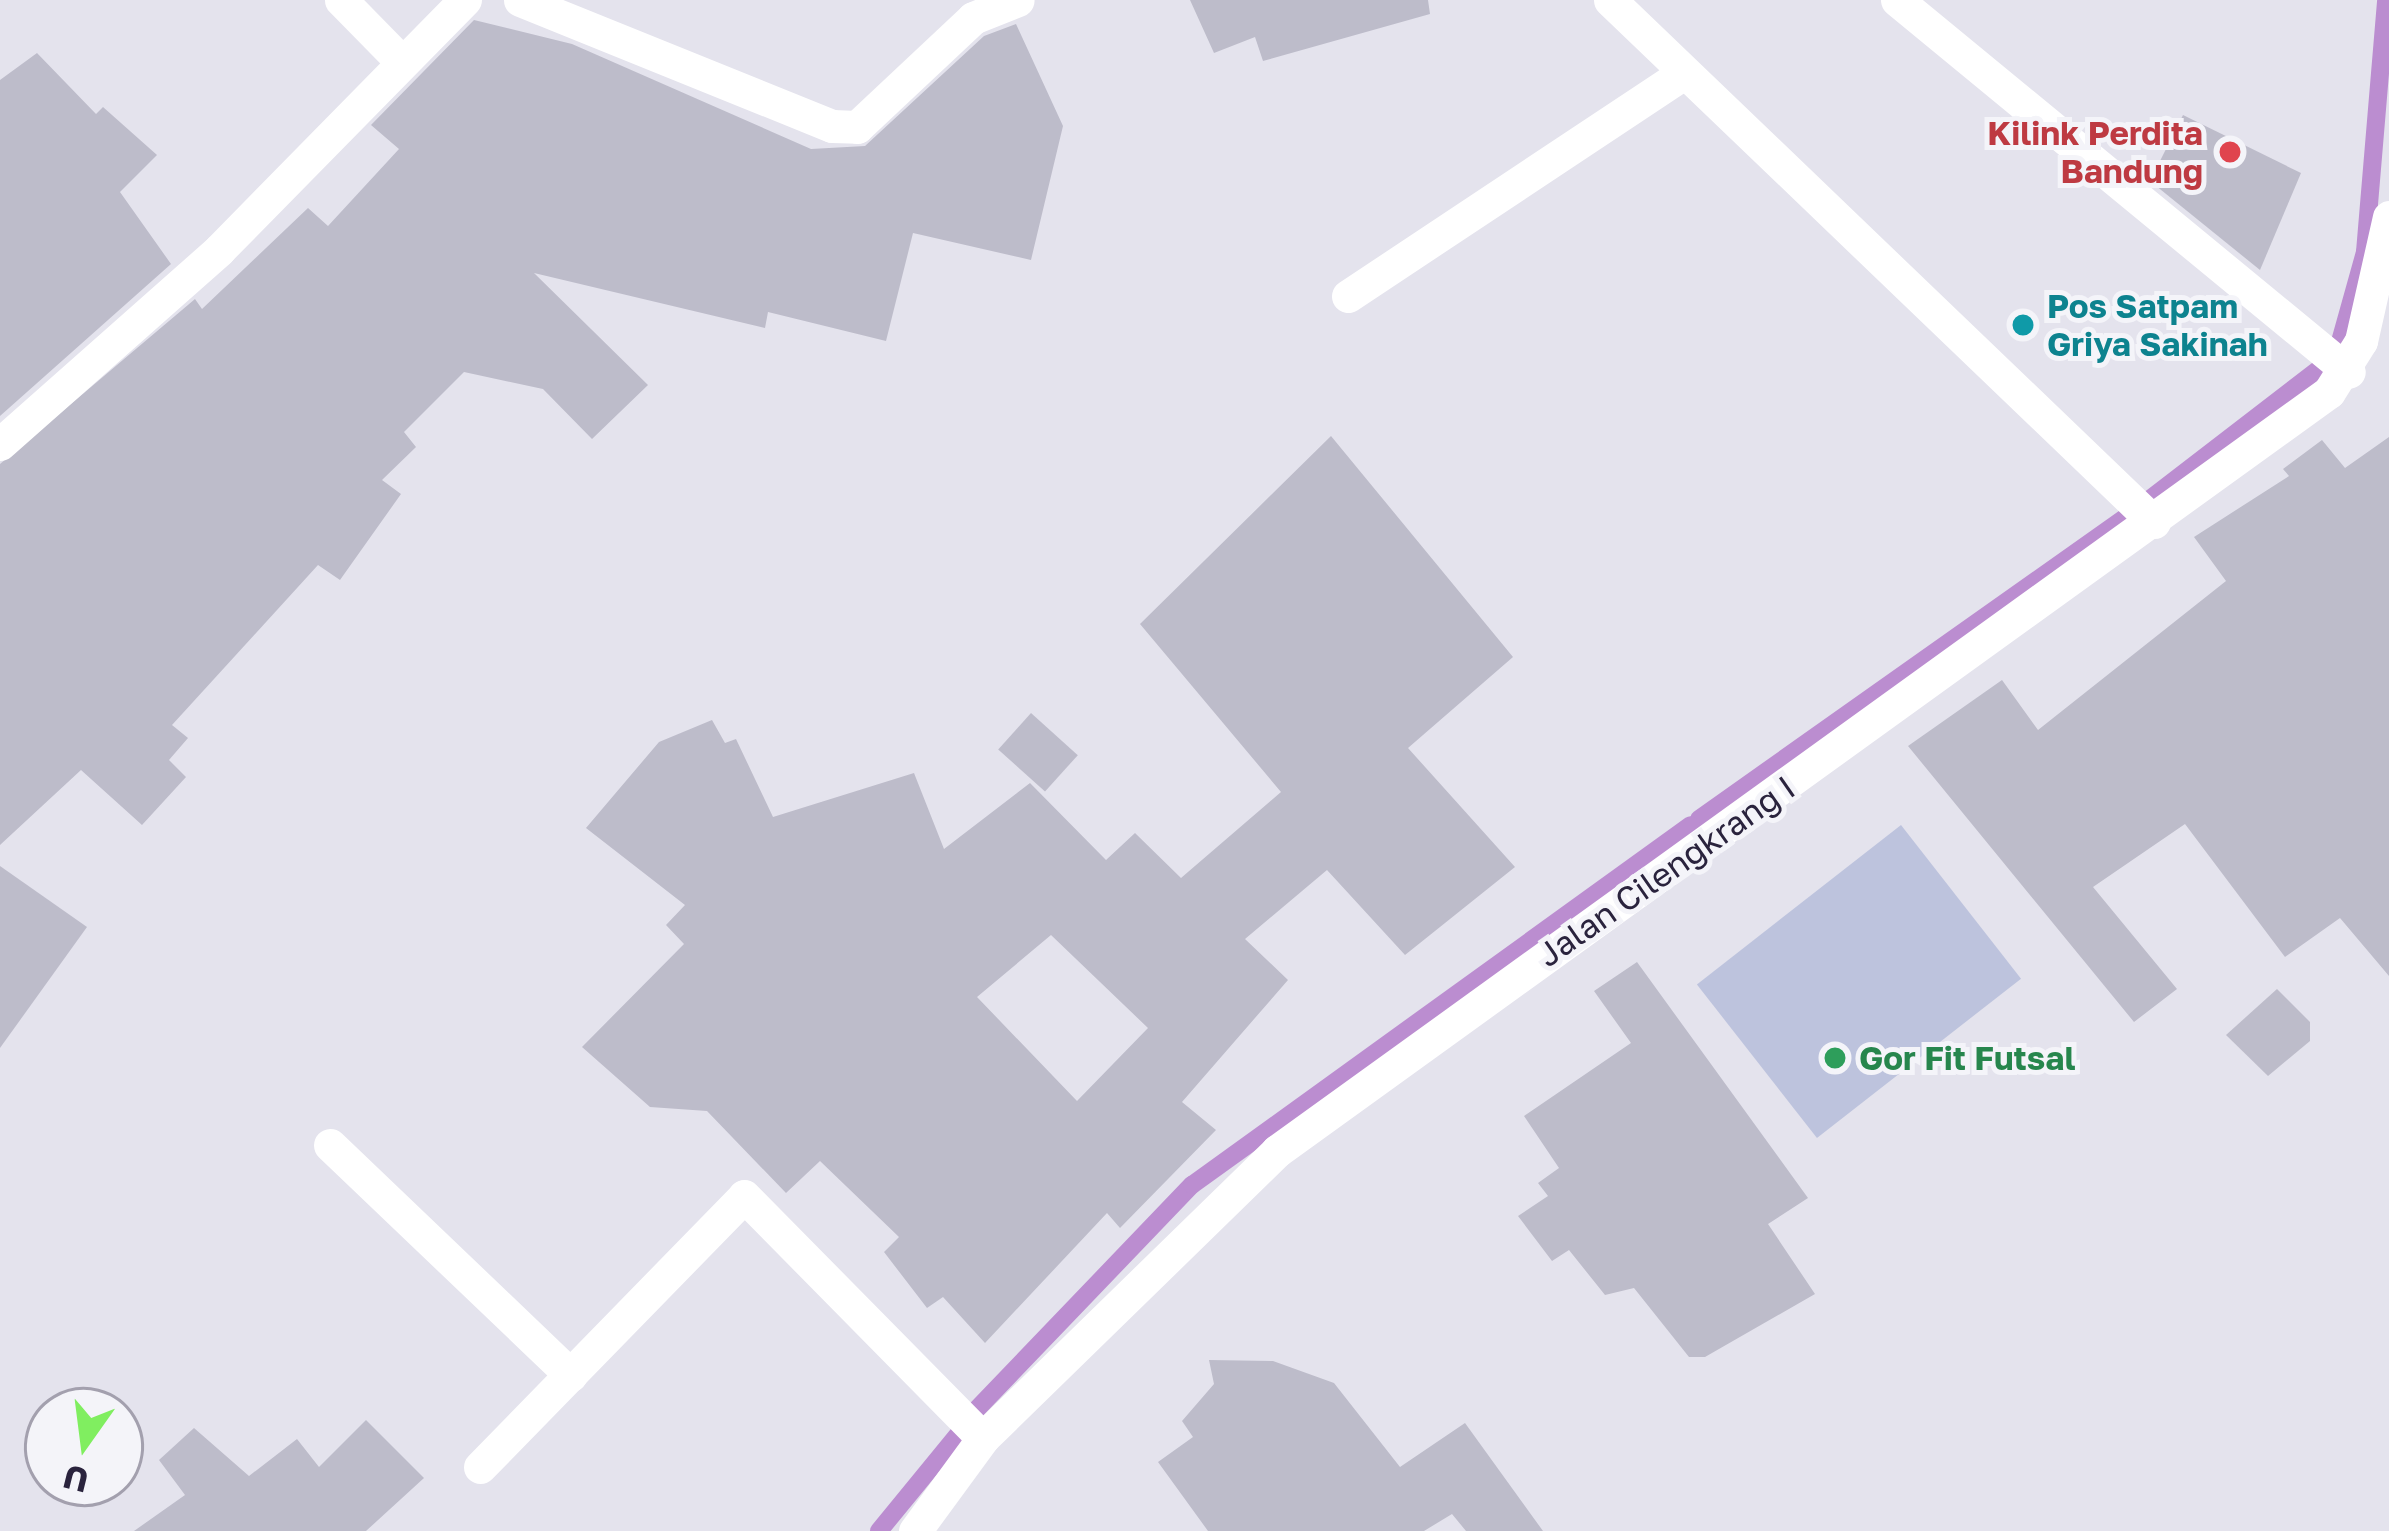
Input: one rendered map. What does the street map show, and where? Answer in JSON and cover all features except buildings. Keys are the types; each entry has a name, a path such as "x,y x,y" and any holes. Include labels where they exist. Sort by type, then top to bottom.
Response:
{"street":[{"path":"341,0 399,59"},
{"path":"0,444 219,250 399,59 465,0"},
{"path":"520,0 832,126 857,127 973,18 1018,0"},
{"path":"1610,0 1682,75 2154,522"},
{"path":"1897,0 2350,372 2389,218"},
{"path":"1348,296 1682,75"},
{"name":"Jalan Cilengkrang I","path":"915,1531 983,1438 1276,1150 2154,522 2350,372"},
{"path":"330,1145 572,1376"},
{"path":"480,1468 751,1196 983,1438"}],"shaded area":[{"name":"Gor Fit Futsal","path":"1901,825 2021,979 1817,1138 1697,984"}],"waterway":[{"path":"2336,356 2365,252 2386,0"},
{"path":"2145,503 2331,360"},
{"path":"1699,819 2133,512"},
{"path":"976,1410 1192,1185 1691,825"},
{"path":"879,1531 960,1432"}],"place":[{"name":"Kilink Perdita Bandung","path":"2230,152"},
{"name":"Pos Satpam Griya Sakinah","path":"2023,325"},
{"name":"Gor Fit Futsal","path":"1835,1058"}]}
